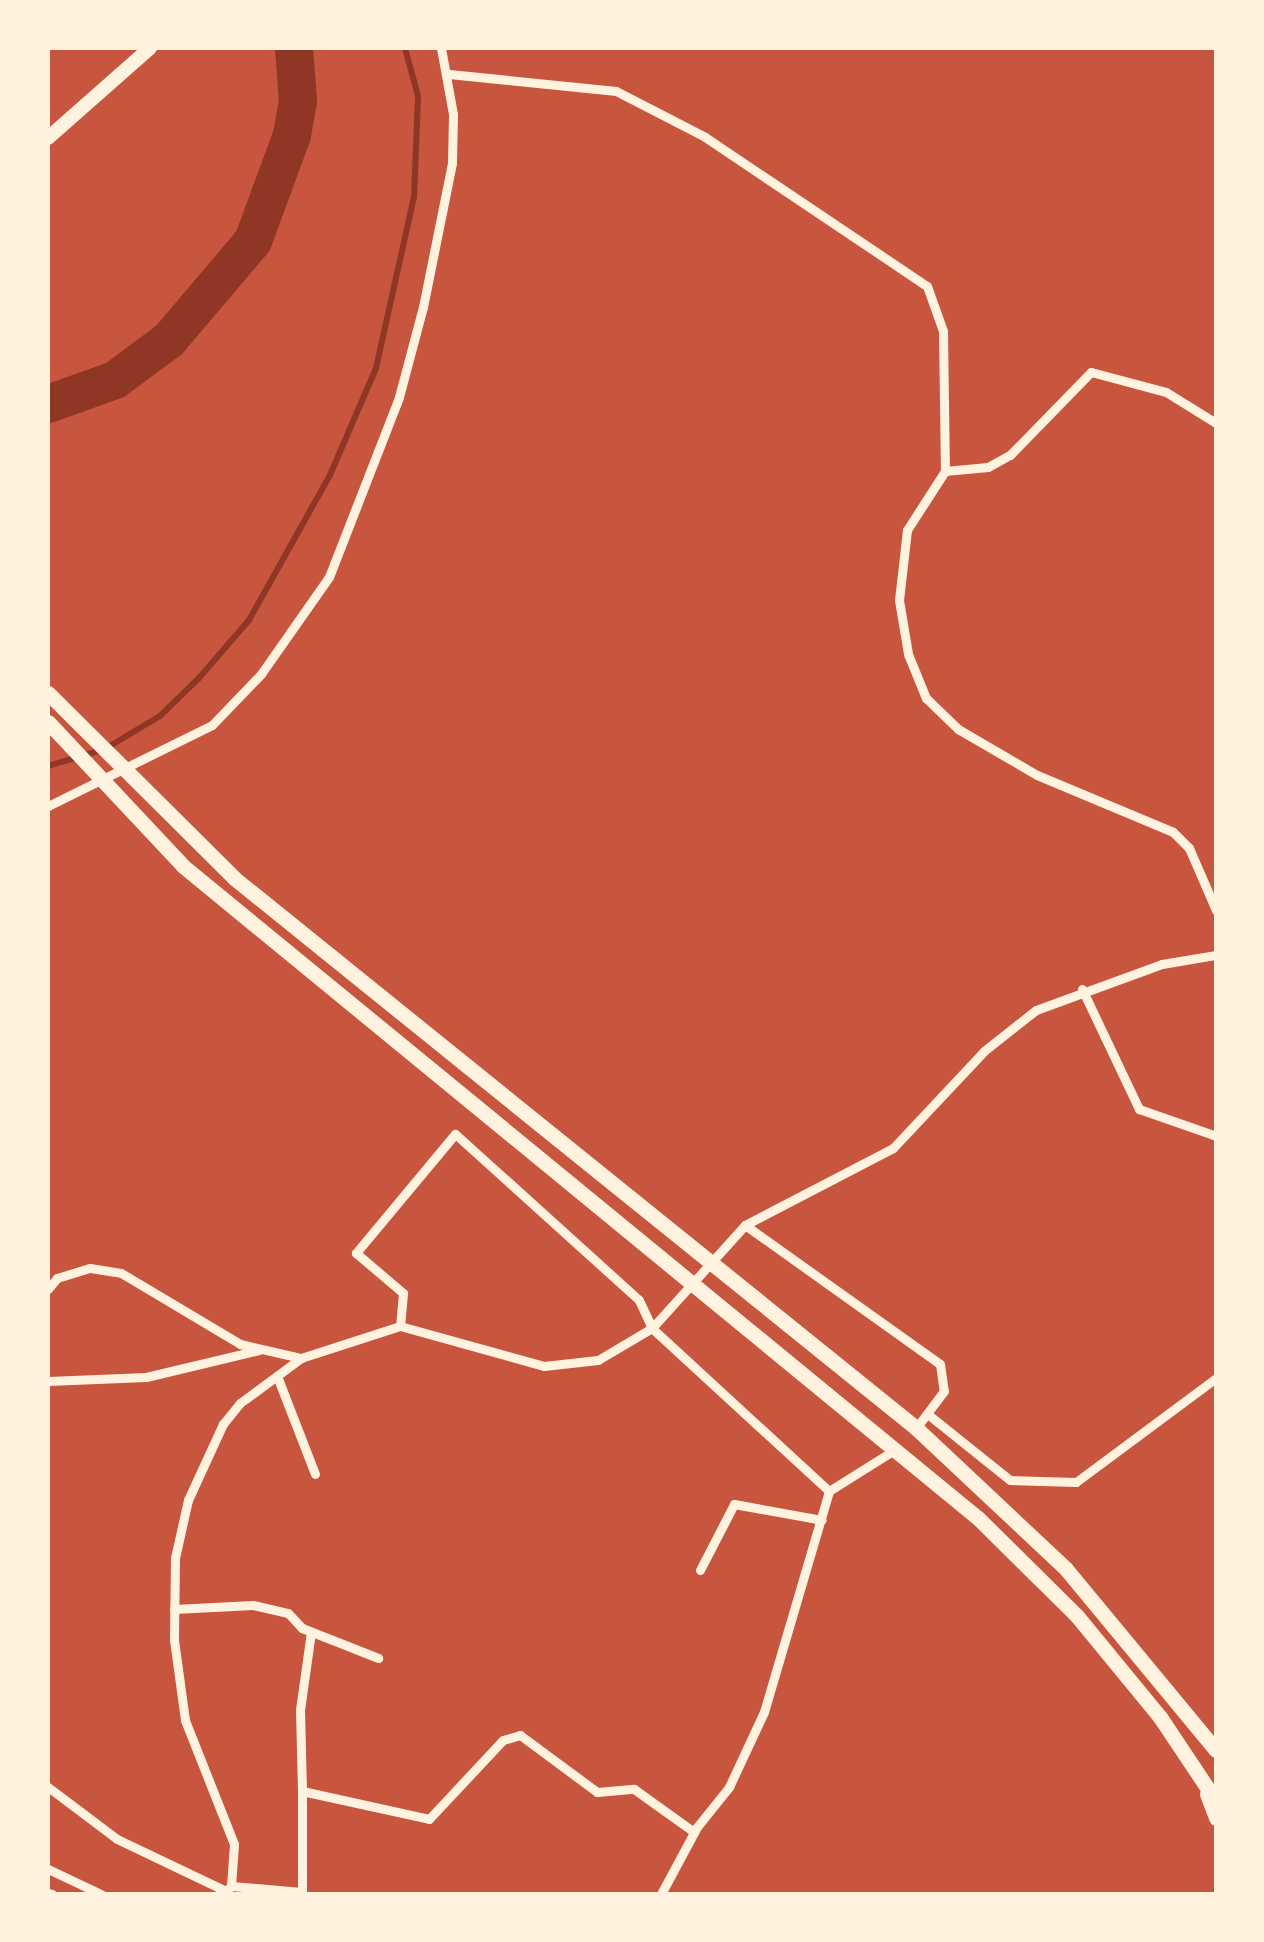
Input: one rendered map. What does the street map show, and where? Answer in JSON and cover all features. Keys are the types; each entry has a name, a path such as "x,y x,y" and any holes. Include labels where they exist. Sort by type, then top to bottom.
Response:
{"highway":[{"path":"48,693 144,793 385,1005 916,1428 1066,1570 1216,1750"},
{"path":"48,722 183,866 896,1449 1077,1616 1160,1717 1216,1801"},
{"path":"1202,1781 1216,1818"}],"main road":[{"path":"48,138 88,109 150,48"}],"street":[{"path":"48,806 212,725 261,674 329,577 399,397 424,307 452,162 449,74 441,48"},
{"path":"449,74 616,91 706,137 927,286 943,330 945,470 907,530 900,562 908,654 926,698 958,730 1037,775 1173,832 1189,848 1216,910"},
{"path":"945,470 988,467 1010,455 1092,372 1166,392 1216,423"},
{"path":"227,1890 234,1844 185,1720 174,1609 175,1558 188,1500 223,1424 301,1358 400,1326 544,1366 598,1360 652,1328 721,1245 745,1225 893,1148 984,1050 1036,1010 1082,989 1216,955"},
{"path":"1082,989 1139,1109 1216,1136"},
{"path":"400,1326 403,1292 356,1253 455,1134 638,1300 652,1328 830,1491"},
{"path":"745,1225 940,1364 944,1391 930,1416 916,1428"},
{"path":"48,1289 57,1278 90,1268 122,1272 240,1344 301,1358"},
{"path":"48,1381 146,1377 262,1349"},
{"path":"276,1376 315,1474"},
{"path":"930,1416 1010,1480 1076,1482 1216,1378"},
{"path":"661,1894 694,1832 730,1787 764,1712 830,1491 896,1449"},
{"path":"700,1570 734,1504 822,1520"},
{"path":"174,1609 253,1605 288,1614 311,1632 378,1658"},
{"path":"48,1788 118,1840 227,1890 302,1893 300,1710 311,1632"},
{"path":"302,1790 430,1819 503,1740 520,1735 597,1792 634,1789 694,1832"},
{"path":"48,1870 101,1894"}],"waterway":[{"path":"48,404 115,380 169,340 253,241 292,135 298,101 294,48"},
{"path":"48,766 105,749 160,716 199,678 249,620 330,475 376,368 414,197 418,96 405,48"}]}
